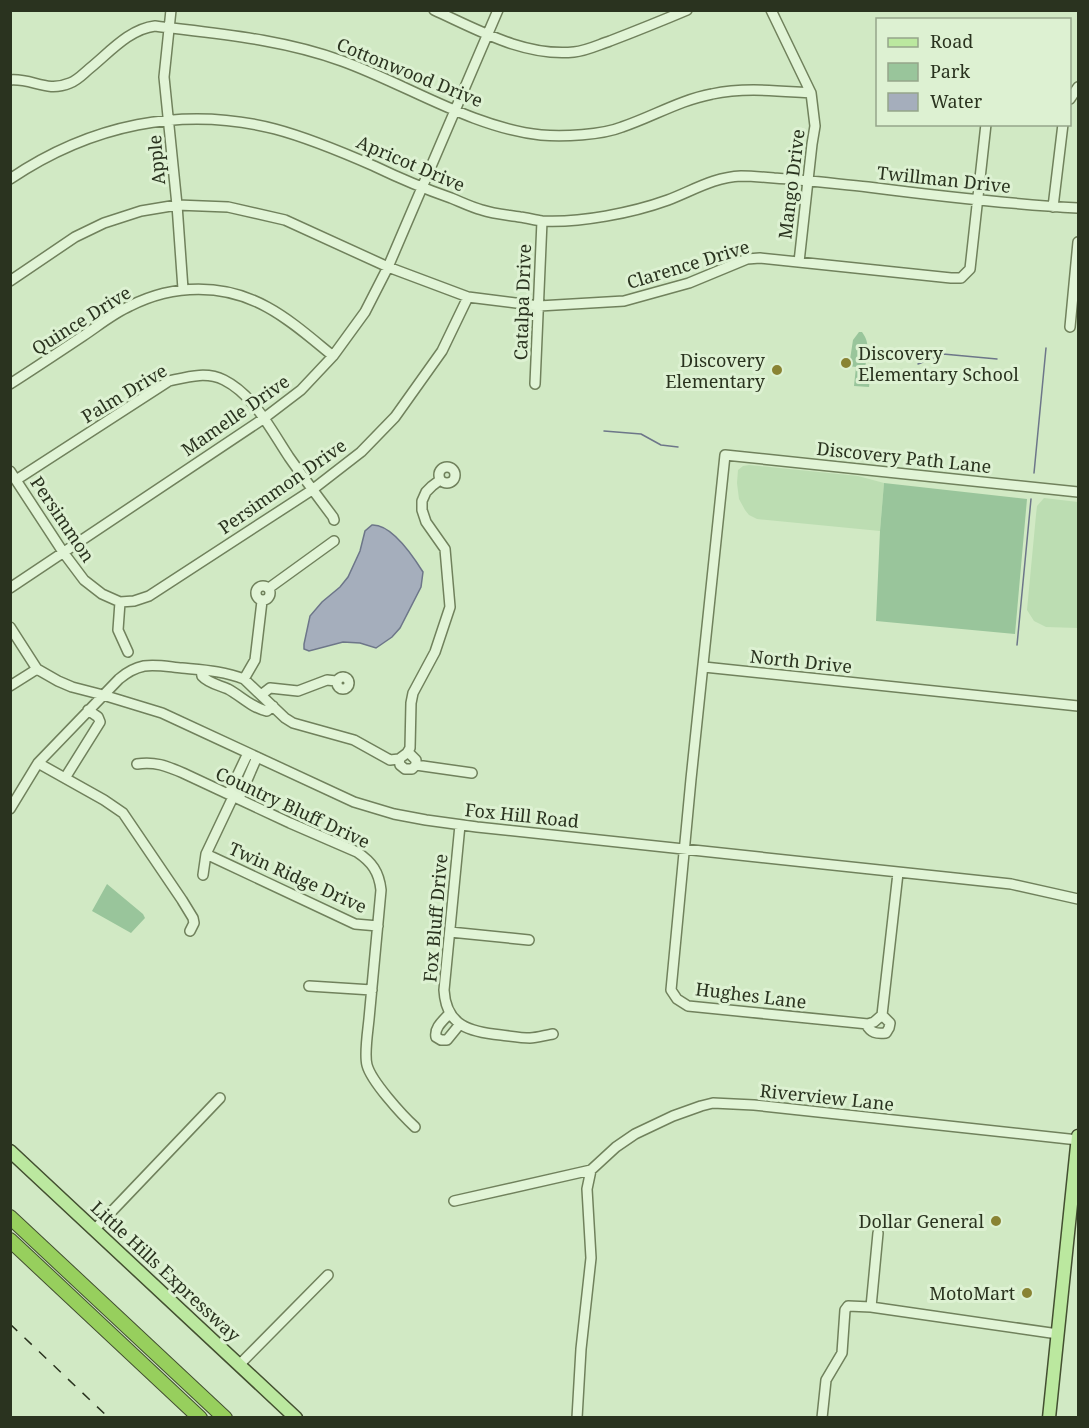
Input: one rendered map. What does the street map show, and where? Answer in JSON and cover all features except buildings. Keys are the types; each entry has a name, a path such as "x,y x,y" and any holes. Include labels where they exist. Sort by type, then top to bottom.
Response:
{"highway":[{"path":"10,1217 225,1418"},
{"path":"10,1240 200,1418"}],"main road":[{"path":"1049,1418 1078,1138"},
{"name":"Little Hills Expressway","path":"10,1151 296,1418"}],"street":[{"name":"Apple","path":"171,10 164,77 183,289"},
{"path":"434,10 522,48 546,52 572,52 591,48 687,10"},
{"name":"Mamelle Drive","path":"10,588 263,419 301,390 333,356 365,312 388,267 498,10"},
{"name":"Mango Drive","path":"771,10 811,93 815,126 799,262"},
{"name":"Cottonwood Drive","path":"10,80 20,80 46,87 68,84 79,78 130,35 140,29 155,26 262,39 314,51 353,65 455,110 510,130 542,135 577,135 620,128 689,100 731,90 811,93"},
{"name":"Apricot Drive","path":"10,179 31,165 88,138 143,124 169,120 204,119 275,129 338,151 422,188 483,211 542,220 586,219 629,211 668,200 705,183 740,176 807,180"},
{"name":"Clarence Drive","path":"10,281 75,237 104,223 141,211 177,205 228,207 285,220 388,267 468,297 539,306 624,301 689,283 747,259 760,258 961,278 970,269 986,126"},
{"path":"1053,207 1063,126"},
{"name":"Twillman Drive","path":"807,180 978,200 1078,208"},
{"name":"Catalpa Drive","path":"535,384 542,220"},
{"path":"1070,327 1078,242"},
{"name":"Quince Drive","path":"10,384 129,306 183,289 225,292 265,306 287,319 333,356"},
{"name":"Persimmon Drive","path":"120,602 149,596 312,490 361,452 395,417 442,351 468,297"},
{"name":"Palm Drive","path":"16,480 169,381 189,376 209,375 223,380 245,394 334,520"},
{"name":"Discovery Path Lane","path":"704,667 725,455 1078,492"},
{"name":"Persimmon","path":"10,471 84,580 102,594 120,602"},
{"path":"10,809 38,763 103,694 126,673 144,666 220,671 244,679 293,723 354,740 390,760 399,759 410,748 413,693 435,652 450,607 446,552 426,522 422,510 422,501 426,492 440,480"},
{"path":"244,679 255,660 262,600 269,598 268,588 334,542"},
{"path":"120,602 118,630 128,652"},
{"name":"Fox Hill Road","path":"10,627 37,669 58,681 162,713 354,802 394,814 460,825 1011,884 1078,899"},
{"path":"685,850 704,667"},
{"name":"North Drive","path":"704,667 1078,706"},
{"path":"10,686 37,669"},
{"path":"201,670 204,678 260,709 267,711 273,706"},
{"path":"261,694 270,688 298,691 327,680 336,681"},
{"path":"65,778 100,722 98,717 88,710"},
{"path":"408,752 416,760 416,765"},
{"path":"203,875 206,854 233,797 230,791 252,755"},
{"path":"399,759 400,765 405,769 412,769 416,765"},
{"name":"Country Bluff Drive","path":"136,764 149,762 166,766 357,852 373,865 380,877 381,890 367,1065 376,1083 402,1115 415,1126"},
{"path":"38,763 123,813 193,918 194,923 189,931"},
{"path":"416,765 472,773"},
{"name":"Fox Bluff Drive","path":"460,825 444,990 450,1012 460,1024"},
{"name":"Hughes Lane","path":"685,850 671,990 677,999 688,1006 866,1024 876,1034 886,1033 890,1023 882,1015 898,873"},
{"name":"Twin Ridge Drive","path":"206,854 355,924 378,926"},
{"path":"450,932 529,940"},
{"path":"309,986 372,990"},
{"path":"450,1012 438,1026 435,1032 436,1038 447,1040 460,1024 476,1032 497,1035 532,1038 553,1034"},
{"path":"866,1024 874,1022 882,1015"},
{"path":"94,1230 220,1098"},
{"name":"Riverview Lane","path":"454,1202 591,1170 616,1147 635,1134 673,1116 714,1103 765,1106 1078,1138"},
{"path":"577,1418 581,1349 591,1258 587,1190 591,1170"},
{"path":"871,1307 878,1233"},
{"path":"239,1365 328,1275"},
{"path":"822,1418 825,1380 842,1353 845,1310 848,1306 871,1307 1058,1334"}],"green space":[{"path":"859,332 865,336 867,345 865,368 871,369 869,387 854,386 856,367 849,366 853,340"},
{"path":"749,465 858,476 884,483 880,531 757,519 749,515 739,499 737,483 738,470"},
{"path":"884,483 1027,499 1015,634 876,621"},
{"path":"1044,498 1078,502 1078,628 1046,627 1034,621 1027,610 1037,506"},
{"path":"107,884 145,918 131,933 92,911"}],"water":[{"path":"372,525 379,526 394,535 423,572 421,587 400,628 376,648 360,643 343,642 309,651 304,649 310,616 348,577 360,551 365,531"}],"waterway":[{"path":"1034,473 1046,348"},
{"path":"917,351 937,355"},
{"path":"918,364 943,354 997,359"},
{"path":"604,431 641,434 661,445 678,447"},
{"path":"1017,645 1031,499"}],"railway":[{"path":"10,1324 109,1418"}],"place":[{"name":"Discovery Elementary School","path":"846,363"},
{"name":"Discovery Elementary","path":"777,370"},
{"name":"Dollar General","path":"996,1221"},
{"name":"MotoMart","path":"1027,1293"}]}
